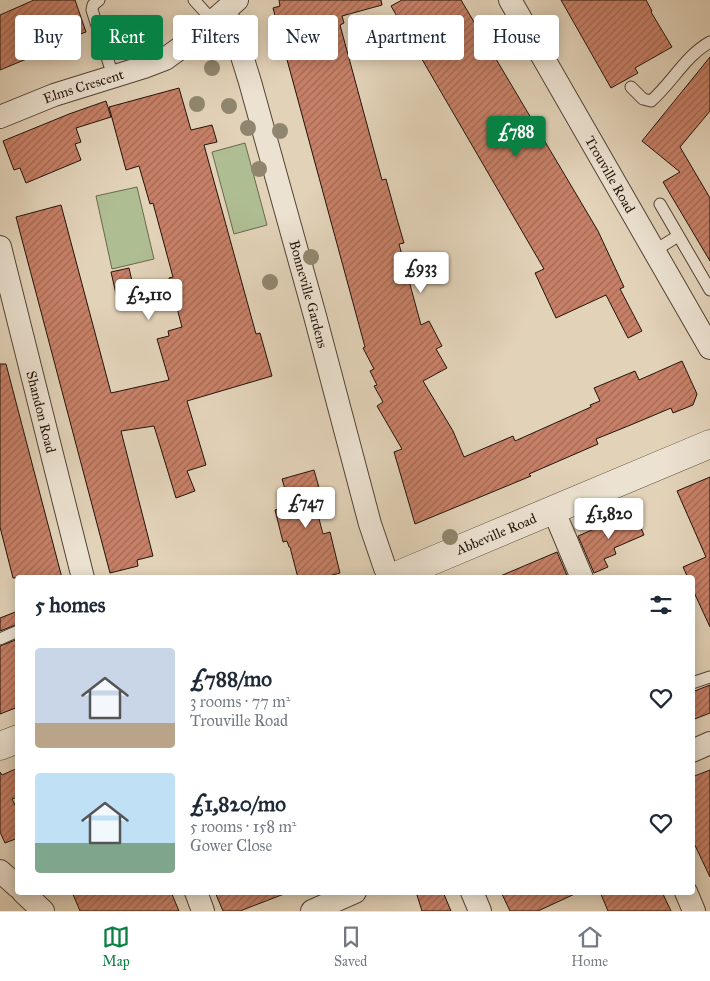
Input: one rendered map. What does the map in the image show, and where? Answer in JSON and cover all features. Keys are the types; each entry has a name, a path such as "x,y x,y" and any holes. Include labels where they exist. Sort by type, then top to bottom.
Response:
{"street":[{"name":"Trouville Road","path":"510,0 710,348"},
{"name":"Elms Crescent","path":"0,116 54,95 144,68 164,59 190,41 225,8"},
{"name":"Bonneville Gardens","path":"225,8 232,24 250,82 370,524 390,575"},
{"name":"Shandon Road","path":"0,247 82,575"},
{"name":"Abbeville Road","path":"398,575 710,444"},
{"path":"553,509 581,575"},
{"path":"0,746 15,740"},
{"path":"695,750 710,743"},
{"path":"0,871 15,884"},
{"path":"26,895 43,911"},
{"path":"197,895 202,911"},
{"path":"312,911 348,895"},
{"path":"473,895 480,911"},
{"path":"687,895 694,911"}],"lane":[{"path":"99,0 93,5 92,10 113,76"},
{"path":"194,0 225,8"},
{"path":"631,87 643,100 651,101 701,47 710,42"},
{"path":"660,204 710,290"},
{"path":"654,250 678,236"},
{"path":"0,639 15,633"},
{"path":"695,682 710,677"}],"green space":[{"path":"245,143 267,225 234,234 212,152"},
{"path":"137,187 154,259 112,269 96,196"}],"building":[{"path":"34,0 75,0 80,15 15,15 15,60 24,60 0,70 0,15"},
{"path":"279,0 381,0 382,5 342,16 344,23 340,25 382,180 386,179 404,243 399,244 421,325 429,321 442,346 436,349 447,368 423,381 453,431 464,457 513,436 515,441 591,407 590,405 600,401 594,388 635,371 639,380 682,361 697,394 693,405 673,413 671,408 596,439 598,444 529,474 531,476 415,524 394,452 402,449 377,406 383,402 374,386 377,385 370,371 374,369 363,348 365,347 287,60 338,60 338,15 275,15 273,8 280,6"},
{"path":"402,0 461,0 474,22 474,60 497,60 598,231 624,287 620,289 642,331 628,338 606,295 556,318 535,273 544,269 422,60 464,60 464,15 396,15 391,6"},
{"path":"561,0 646,0 672,47 635,68 638,73 611,88"},
{"path":"81,17 86,32 81,34"},
{"path":"710,57 710,111 680,147 710,198 710,261 663,182 680,172 642,141"},
{"path":"179,88 191,130 212,125 217,142 204,145 256,334 260,333 272,376 187,401 206,465 187,471 195,491 176,498 154,426 121,431 153,556 137,560 138,566 110,573 16,217 61,205 111,393 169,380 157,339 169,336 168,331 182,327 169,278 173,277 153,203 150,204 139,166 126,170 109,107"},
{"path":"106,101 111,117 76,128 81,142 75,144 81,160 26,183 20,168 14,170 3,141"},
{"path":"129,268 137,303 119,307 111,272"},
{"path":"0,364 6,364 61,575 15,575 15,578 13,578 0,527"},
{"path":"314,470 322,498 314,500 323,534 330,532 340,573 332,575 297,575 290,547 287,541 283,542 275,510 290,506 282,479"},
{"path":"710,477 710,627 695,594 695,575 687,575 683,567 706,557 677,491"},
{"path":"634,512 644,535 614,548 616,554 604,559 608,567 594,573 578,536"},
{"path":"557,552 567,575 503,575"},
{"path":"15,612 15,625 0,631 0,618"},
{"path":"15,640 15,708 0,714 0,646"},
{"path":"710,685 710,713 695,719 695,691"},
{"path":"15,769 15,798 12,799 15,805 15,839 5,843 0,832 0,772 2,775"},
{"path":"710,770 710,877 695,845 695,776"},
{"path":"73,895 172,895 179,911 80,911"},
{"path":"216,895 281,895 240,911 223,911"},
{"path":"417,895 444,895 451,911 422,911"},
{"path":"502,895 573,895 538,911 510,911"},
{"path":"601,895 663,895 671,911 608,911"}]}
